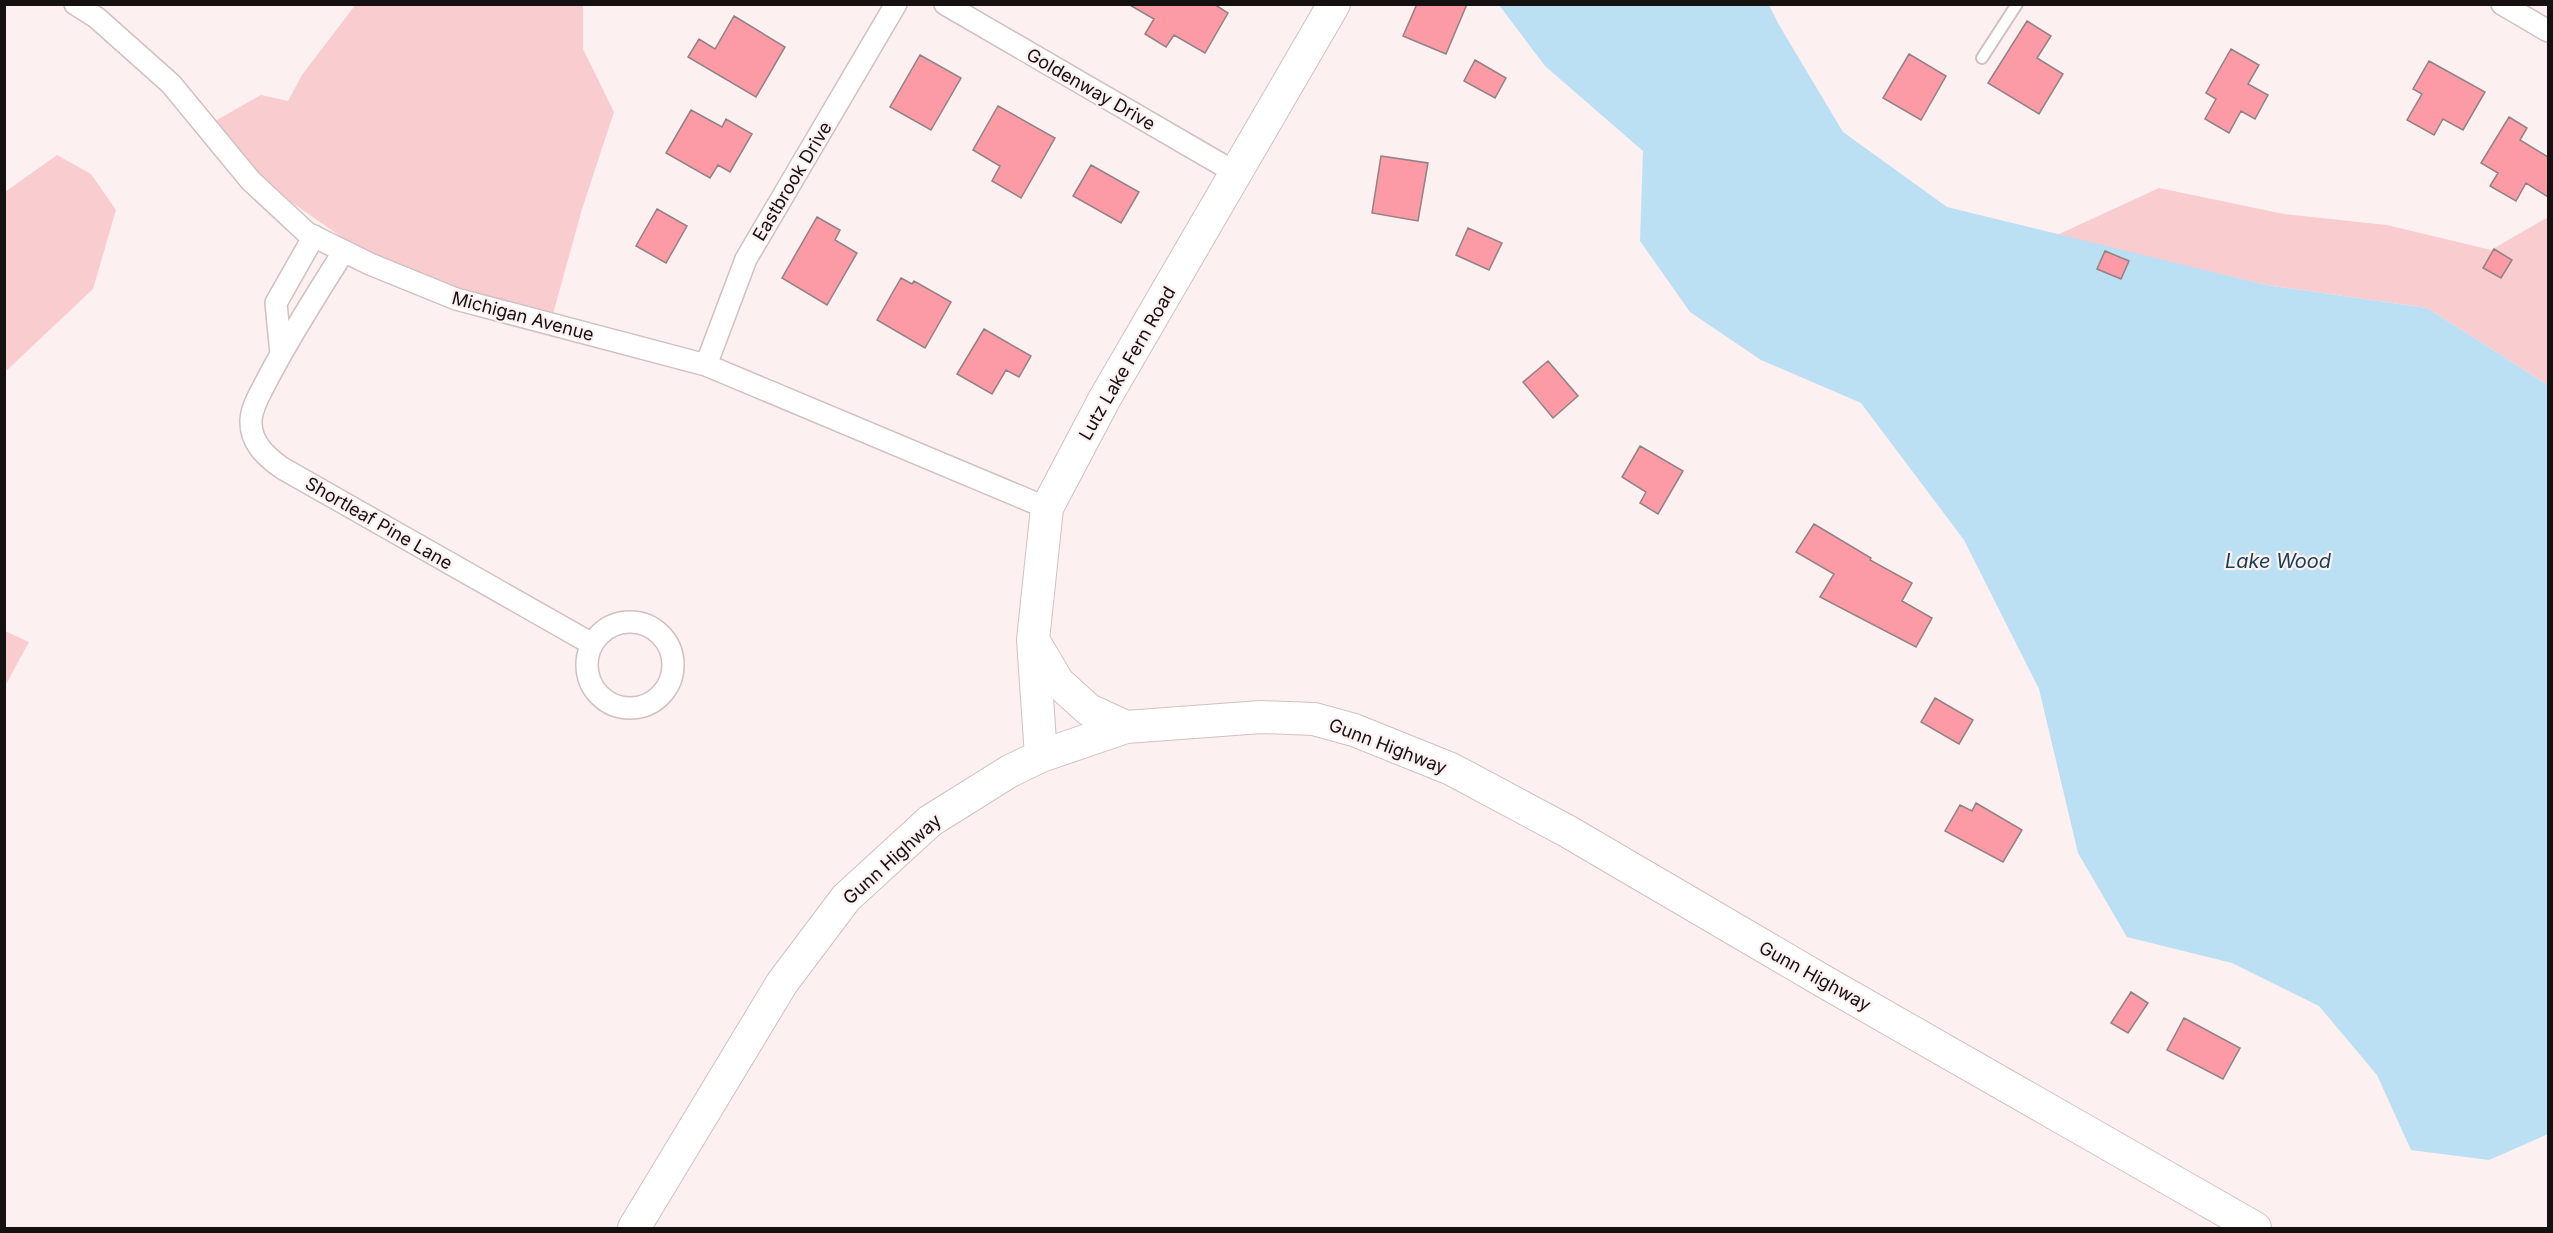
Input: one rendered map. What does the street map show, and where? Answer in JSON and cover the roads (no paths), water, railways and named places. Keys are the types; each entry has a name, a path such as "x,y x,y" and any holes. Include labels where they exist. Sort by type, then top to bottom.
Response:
{"main road":[{"name":"Lutz Lake Fern Road","path":"1041,756 1033,640 1047,508 1105,398 1334,4"},
{"path":"1033,640 1058,682 1089,710 1126,727"},
{"name":"Gunn Highway","path":"634,1228 782,983 846,898 930,821 1010,771 1041,756 1126,727 1261,717 1314,719 1354,730 1451,769 1567,831 1802,969 2255,1228"}],"street":[{"name":"Michigan Avenue","path":"75,4 97,18 171,84 251,181 314,236 456,299 706,365 1047,508"},
{"name":"Eastbrook Drive","path":"706,365 746,259 896,4"},
{"name":"Goldenway Drive","path":"945,4 1236,173"},
{"path":"2502,4 2548,31"},
{"path":"281,354 276,303 314,236"},
{"name":"Shortleaf Pine Lane","path":"344,251 281,354 253,409 251,422 257,445 267,458 282,468 592,644"},
{"path":"640,622 653,627 664,637 672,656 672,677 665,690 655,700 642,707 628,708 613,705 601,698 592,686 587,672 587,658 592,644 600,633 619,623 640,622"}],"lane":[{"path":"1982,58 2017,4"}],"water":[{"name":"Lake Wood","path":"1499,5 1769,5 1843,132 1947,207 2266,285 2427,308 2548,385 2548,1134 2489,1160 2411,1150 2377,1075 2319,1006 2232,963 2127,937 2078,853 2039,689 1964,540 1861,403 1761,360 1690,312 1640,241 1643,151 1545,66"}]}
